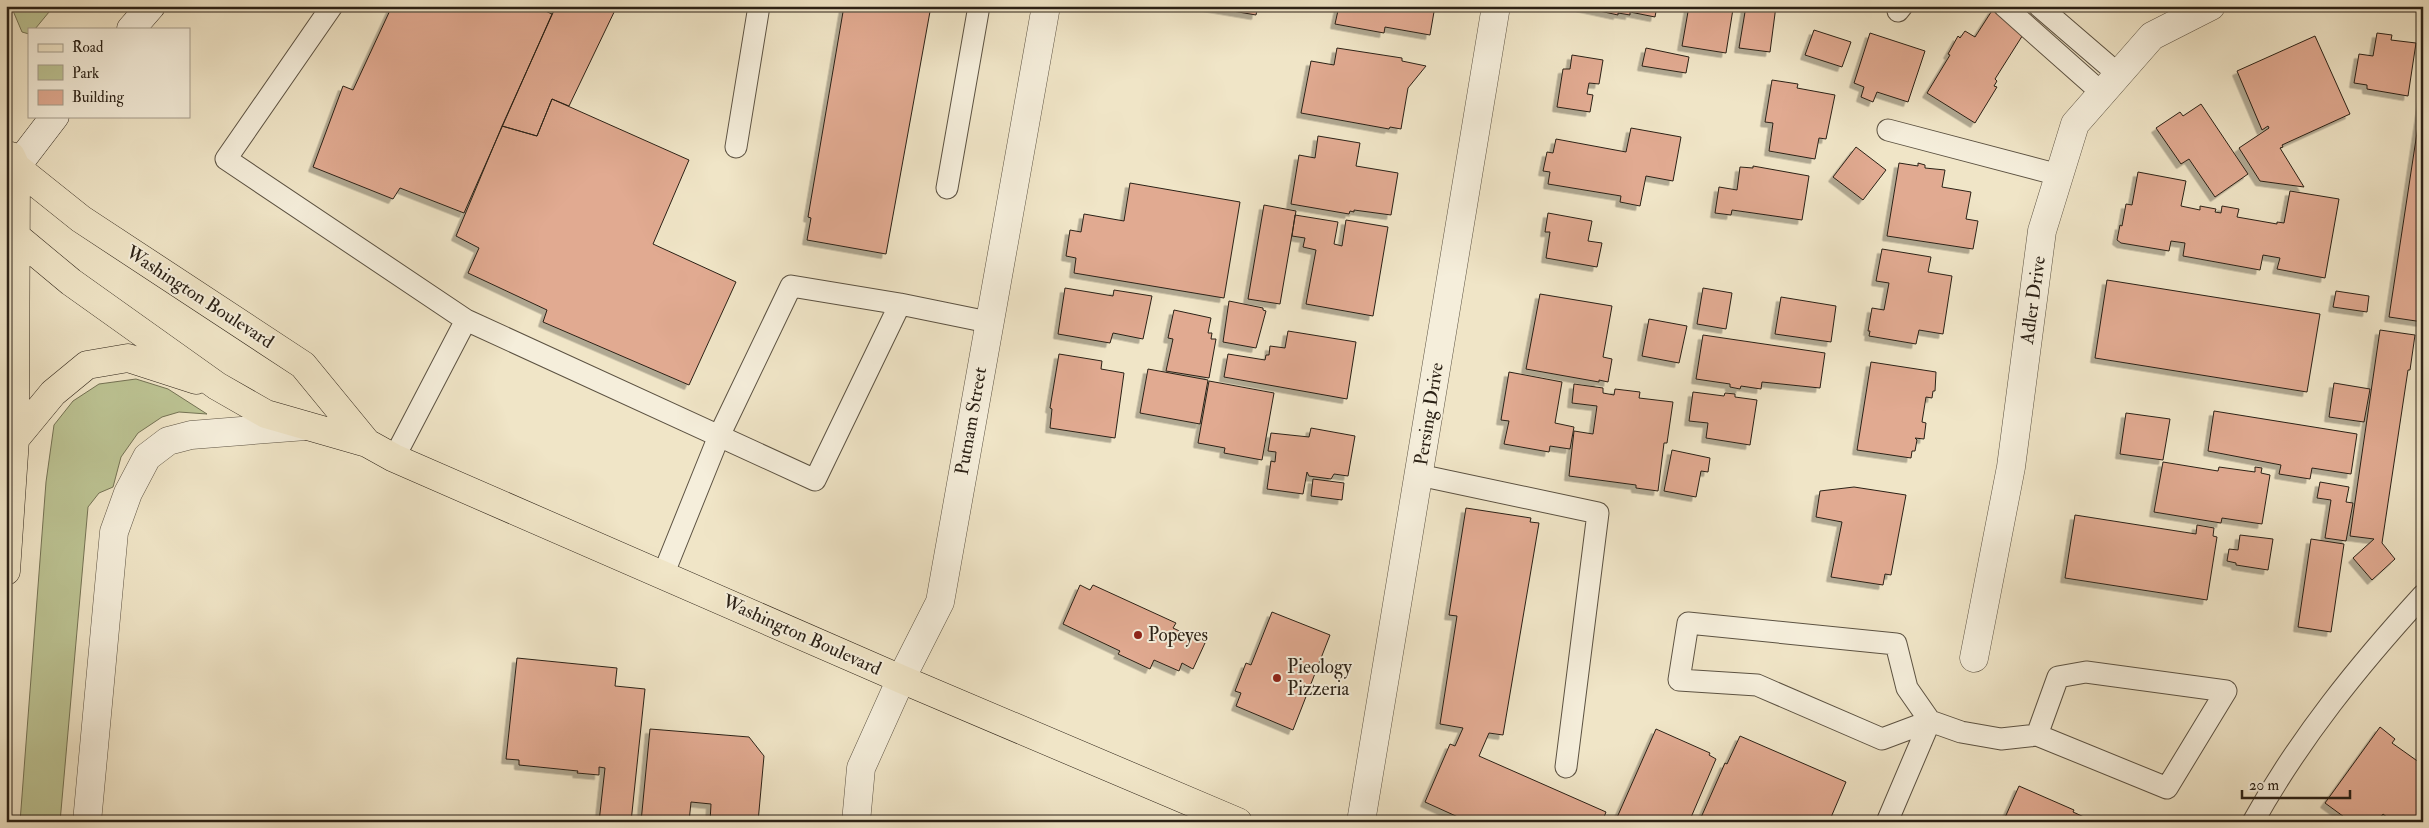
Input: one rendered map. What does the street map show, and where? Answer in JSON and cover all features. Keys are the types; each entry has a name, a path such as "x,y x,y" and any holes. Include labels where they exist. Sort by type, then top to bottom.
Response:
{"main road":[{"path":"6,571 15,439 10,157"},
{"name":"Washington Boulevard","path":"10,157 81,219 303,365 368,443"},
{"name":"Washington Boulevard","path":"11,232 71,282 217,386 266,414 368,443 394,458 901,679 1238,822"},
{"path":"15,439 53,393 88,365 128,358 217,386"}],"street":[{"path":"132,28 152,6"},
{"name":"Putnam Street","path":"856,822 861,768 901,679 940,602 988,322 1046,6"},
{"name":"Persing Drive","path":"1361,822 1496,6"},
{"name":"Adler Drive","path":"1974,658 2011,467 2042,231 2075,124 2152,36 2198,9"},
{"path":"10,157 53,118"},
{"path":"87,822 114,532 128,494 147,457 168,441 191,435 310,426"}],"lane":[{"path":"332,6 226,159 466,320 815,480 900,304"},
{"path":"736,147 760,6"},
{"path":"947,188 980,6"},
{"path":"2004,6 2110,83"},
{"path":"2040,6 2110,83"},
{"path":"1888,130 2059,175"},
{"path":"663,574 719,436 791,286 900,304 988,322"},
{"path":"394,458 466,320"},
{"path":"1419,475 1598,513 1566,767"},
{"path":"2253,822 2306,736 2358,669 2423,595"},
{"path":"1930,721 1882,739 1757,685 1679,680 1688,623 1896,644 1907,688 1930,721 1961,732 2001,739 2037,734 2167,788 2226,691 2086,672 2058,677 2037,734"},
{"path":"1887,822 1930,721"}],"green space":[{"path":"11,6 54,6 36,28 28,28 28,34 22,32"},
{"path":"136,379 168,389 207,414 179,412 162,417 138,433 121,457 113,487 99,493 88,507 60,822 20,822 46,482 54,425 73,401 99,384"}],"building":[{"path":"392,6 534,6 552,14 464,213 400,188 393,199 313,167 343,86 353,90"},
{"path":"556,6 617,6 569,106 552,99 537,136 502,126"},
{"path":"844,6 931,6 886,254 807,240 811,218 808,217"},
{"path":"1203,6 1258,6 1256,15"},
{"path":"1339,6 1435,6 1430,35 1385,27 1384,33 1335,24"},
{"path":"1657,6 1655,17 1630,12 1630,15 1618,13 1618,15 1581,7"},
{"path":"1689,6 1733,9 1726,53 1682,46"},
{"path":"1746,6 1776,6 1770,52 1739,48"},
{"path":"1993,9 2026,30 1995,79 1997,81 1994,86 1997,87 1975,123 1927,93 1950,55 1948,54 1958,36 1960,38 1965,31 1975,37"},
{"path":"1814,30 1851,42 1842,67 1805,55"},
{"path":"1870,33 1925,51 1908,102 1877,92 1873,102 1861,97 1864,87 1854,83"},
{"path":"2377,33 2392,35 2391,40 2416,43 2408,96 2367,89 2367,85 2354,83 2359,54 2373,56"},
{"path":"2315,36 2350,114 2282,145 2283,147 2280,148 2304,187 2260,181 2239,148 2269,128 2268,126 2262,130 2237,71"},
{"path":"1337,48 1402,58 1402,61 1426,66 1408,88 1401,129 1390,127 1389,129 1301,113 1311,61 1334,65"},
{"path":"1646,48 1689,57 1686,73 1642,66"},
{"path":"1572,55 1603,60 1599,84 1589,83 1587,94 1593,95 1590,112 1557,107 1563,69 1570,69"},
{"path":"1772,80 1798,84 1797,88 1835,95 1826,139 1819,138 1815,159 1769,151 1773,123 1765,122"},
{"path":"2423,93 2423,322 2389,317"},
{"path":"552,99 689,160 653,244 736,282 689,385 543,322 547,310 468,273 479,248 456,236 502,126 537,136"},
{"path":"2201,104 2248,174 2215,197 2189,159 2181,164 2156,128 2180,112 2183,116"},
{"path":"1631,128 1681,137 1673,181 1646,176 1640,206 1620,202 1621,196 1548,184 1550,172 1543,171 1547,152 1553,153 1556,139 1626,152"},
{"path":"1318,136 1360,143 1356,166 1398,173 1391,215 1354,210 1354,212 1350,211 1349,214 1291,204 1299,155 1315,158"},
{"path":"1856,147 1886,170 1863,200 1833,177"},
{"path":"1899,163 1918,166 1918,163 1925,165 1925,168 1945,170 1942,187 1971,192 1966,219 1978,221 1973,249 1887,236"},
{"path":"1753,166 1809,176 1802,220 1732,210 1731,215 1715,213 1719,187 1737,190 1740,167 1753,168"},
{"path":"2138,172 2186,181 2181,206 2200,210 2200,206 2216,209 2215,212 2221,213 2222,206 2239,209 2237,217 2277,224 2277,222 2284,223 2290,191 2339,199 2325,278 2277,269 2280,258 2263,255 2260,270 2183,256 2185,243 2171,241 2169,251 2121,243 2117,240 2120,225 2122,226 2126,204 2132,205"},
{"path":"1130,183 1240,202 1224,298 1074,273 1076,258 1066,256 1070,230 1081,232 1084,214 1124,221"},
{"path":"1264,205 1296,211 1280,304 1248,299"},
{"path":"1548,213 1592,221 1588,241 1602,243 1597,267 1546,258 1550,232 1545,232"},
{"path":"1295,215 1338,222 1334,244 1342,246 1346,220 1388,227 1373,316 1306,304 1316,250 1303,247 1305,238 1292,236"},
{"path":"1882,249 1931,257 1928,272 1952,276 1943,334 1919,330 1916,344 1869,336 1870,331 1868,331 1872,308 1884,310 1889,283 1876,281"},
{"path":"2107,280 2320,314 2307,392 2095,358"},
{"path":"1065,288 1113,296 1114,290 1152,296 1143,339 1113,333 1110,343 1058,334"},
{"path":"1703,288 1732,293 1726,329 1697,324"},
{"path":"2336,291 2369,296 2367,312 2333,307"},
{"path":"1540,294 1612,306 1603,357 1612,359 1608,382 1526,369"},
{"path":"1781,297 1836,306 1831,342 1775,334"},
{"path":"1229,301 1263,308 1266,311 1256,348 1223,342"},
{"path":"1174,310 1211,318 1208,333 1212,333 1211,339 1216,339 1209,378 1166,371 1173,339 1168,338"},
{"path":"1649,319 1687,326 1679,363 1642,356"},
{"path":"2380,330 2415,335 2382,543 2395,559 2372,580 2353,558 2374,539 2350,536"},
{"path":"1288,331 1356,342 1347,399 1224,377 1228,354 1265,360 1266,355 1269,355 1270,346 1285,348"},
{"path":"1703,335 1825,353 1820,388 1762,382 1761,389 1741,386 1740,389 1730,387 1730,384 1696,379"},
{"path":"1059,354 1102,361 1101,369 1124,373 1115,438 1050,428 1052,409 1050,408"},
{"path":"1871,362 1936,372 1935,391 1933,391 1932,398 1926,397 1922,422 1926,423 1924,439 1915,438 1917,440 1915,451 1912,451 1911,458 1857,450"},
{"path":"1148,369 1208,380 1200,424 1140,413"},
{"path":"1509,372 1562,382 1555,423 1574,427 1570,449 1550,446 1549,452 1504,444 1509,421 1501,420"},
{"path":"1209,381 1274,393 1262,460 1224,453 1225,448 1198,443"},
{"path":"2334,383 2370,389 2364,422 2329,417"},
{"path":"1574,384 1603,388 1603,393 1614,395 1615,389 1640,392 1639,398 1673,402 1667,443 1664,443 1658,491 1636,488 1636,485 1569,476 1574,431 1593,434 1597,406 1572,403"},
{"path":"1693,392 1724,396 1725,393 1735,394 1735,397 1757,400 1750,445 1706,438 1708,423 1689,421"},
{"path":"2214,411 2357,434 2351,474 2312,468 2310,479 2279,474 2281,465 2208,451"},
{"path":"2126,413 2170,419 2163,460 2120,454"},
{"path":"1311,428 1355,436 1348,476 1334,474 1331,479 1309,476 1307,472 1303,494 1267,489 1271,461 1275,462 1276,452 1268,451 1271,433 1309,437"},
{"path":"1672,450 1710,458 1708,472 1701,471 1696,497 1664,491"},
{"path":"2163,462 2218,471 2219,467 2255,472 2255,467 2262,468 2261,473 2270,475 2262,524 2222,518 2221,523 2154,512"},
{"path":"1313,479 1344,483 1342,500 1311,496"},
{"path":"2320,482 2349,487 2346,502 2353,503 2346,541 2325,538 2331,500 2317,498"},
{"path":"1854,487 1906,495 1891,575 1885,574 1883,585 1831,577 1842,522 1816,517 1820,491"},
{"path":"1466,508 1531,518 1530,522 1539,523 1503,735 1489,733 1479,756 1606,812 1602,822 1469,822 1425,802 1450,744 1455,746 1463,728 1440,724 1457,616 1449,615"},
{"path":"2075,515 2196,534 2197,525 2214,528 2213,536 2217,537 2207,600 2065,578"},
{"path":"2240,535 2273,539 2268,570 2236,565 2236,563 2227,561 2229,549 2238,550"},
{"path":"2311,539 2344,544 2331,632 2298,627"},
{"name":"Popeyes","path":"1080,585 1090,590 1093,585 1176,623 1173,628 1205,643 1193,669 1182,663 1179,671 1154,660 1150,669 1118,654 1120,651 1063,624"},
{"name":"Pieology Pizzeria","path":"1272,612 1330,635 1293,730 1236,706 1241,693 1235,691 1246,663 1251,665"},
{"path":"517,658 617,668 615,686 645,689 631,822 599,822 605,768 599,767 599,775 577,773 578,771 519,765 519,760 506,759"},
{"path":"2380,727 2395,739 2392,743 2423,765 2423,822 2393,822 2383,814 2377,822 2351,822 2325,803"},
{"path":"650,729 749,737 764,756 758,822 710,822 711,804 691,802 689,822 641,822"},
{"path":"1656,729 1710,753 1709,755 1716,759 1689,822 1615,822"},
{"path":"1740,736 1846,782 1829,822 1699,822 1725,763 1727,764"},
{"path":"2019,786 2074,810 2073,812 2084,817 2082,822 2003,822"}],"place":[{"name":"Popeyes","path":"1138,635"},
{"name":"Pieology Pizzeria","path":"1277,678"}]}
